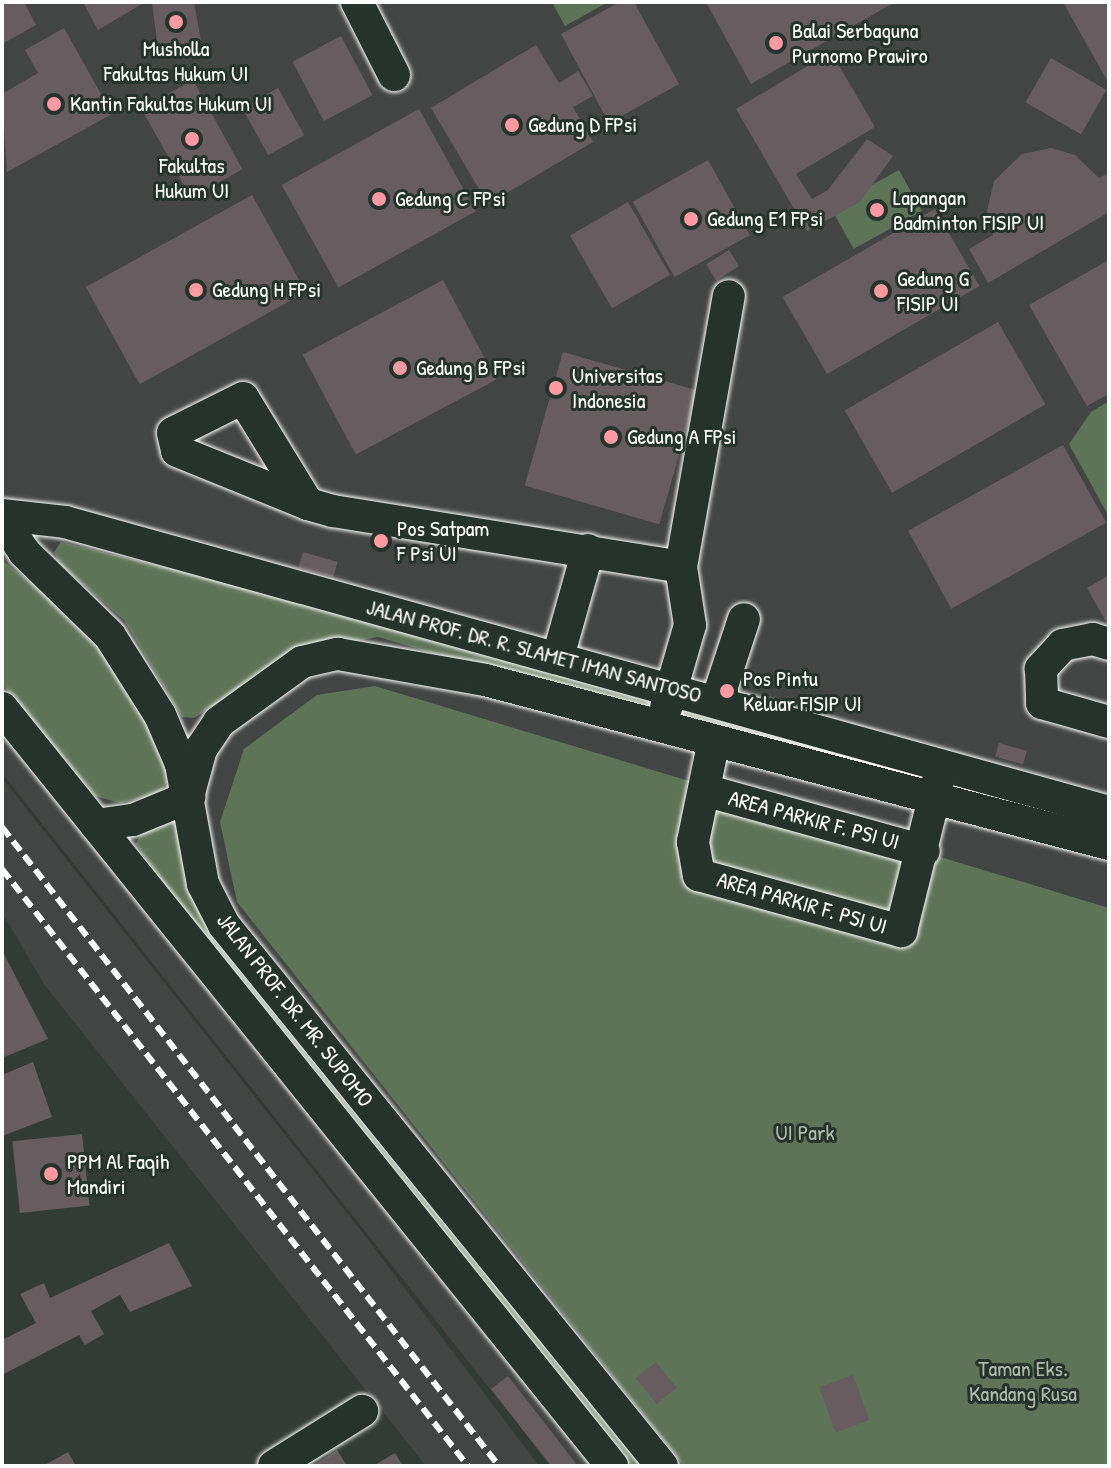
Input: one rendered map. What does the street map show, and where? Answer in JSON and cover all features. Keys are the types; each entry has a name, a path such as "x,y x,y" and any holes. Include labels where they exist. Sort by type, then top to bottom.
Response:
{"street":[{"path":"357,2 394,75"},
{"path":"659,729 690,625 681,567 729,296"},
{"path":"308,504 681,567"},
{"name":"JALAN PROF. DR. R. SLAMET IMAN SANTOSO","path":"2,517 65,522 942,762 1109,812"},
{"name":"JALAN PROF. DR. MR. SUPOMO","path":"2,517 129,664 171,737 189,797 203,884 224,925 662,1466"},
{"path":"558,657 588,550"},
{"path":"717,701 744,619"},
{"path":"1109,644 1078,641 1051,655 1041,669 1042,703 1109,722"},
{"name":"JALAN PROF. DR. R. SLAMET IMAN SANTOSO","path":"189,797 201,749 219,722 292,668 338,654 485,680 713,745 1109,844"},
{"name":"JALAN PROF. DR. MR. SUPOMO","path":"2,708 612,1466"},
{"name":"AREA PARKIR F. PSI UI","path":"713,745 693,842 699,875 905,929 942,762"},
{"name":"AREA PARKIR F. PSI UI","path":"704,790 924,851"},
{"path":"96,825 143,817 189,797"},
{"path":"274,1466 362,1411"}],"shaded area":[{"name":"Universitas Indonesia","path":"2,2 1109,2 1109,1466 551,1466 2,773"},
{"path":"2,778 366,1237 539,1466 426,1466 44,984 2,912"}],"green space":[{"path":"552,2 608,2 565,26"},
{"name":"Lapangan Badminton FISIP UI","path":"899,170 922,211 854,249 831,208"},
{"path":"1109,401 1109,517 1069,444 1091,412"},
{"path":"61,542 283,596 909,771 909,777 570,693 378,637 296,653 194,718 182,717 124,620 59,563 54,552"},
{"path":"2,560 81,622 119,668 172,773 159,795 119,803 95,796 2,684"},
{"name":"UI Park","path":"375,686 1109,908 1109,1466 684,1466 237,902 220,822 244,749 317,695"},
{"path":"171,820 178,823 189,879 651,1466 632,1466 190,922 136,844 142,831"}],"building":[{"path":"2,2 24,2 36,25 2,44"},
{"path":"83,2 145,2 98,30"},
{"name":"Musholla Fakultas Hukum UI","path":"194,2 201,41 158,48 152,4"},
{"path":"620,2 634,2 679,84 609,123 561,34"},
{"name":"Balai Serbaguna Purnomo Prawiro","path":"706,2 895,2 751,84"},
{"path":"1063,2 1109,2 1109,84"},
{"name":"Kantin Fakultas Hukum UI","path":"64,28 112,114 7,172 2,94 38,73 25,50"},
{"path":"341,36 372,95 324,121 292,62"},
{"name":"Gedung D FPsi","path":"536,45 559,83 578,71 593,96 573,107 593,142 488,204 431,108"},
{"path":"831,52 875,127 796,174 812,199 828,190 867,139 893,156 860,202 807,231 736,109"},
{"path":"1051,58 1106,90 1081,134 1026,102"},
{"name":"Fakultas Hukum UI","path":"193,80 242,169 191,198 141,109"},
{"name":"Fakultas Hukum UI","path":"278,88 304,135 268,155 242,108"},
{"name":"Gedung C FPsi","path":"419,109 476,211 338,287 282,185"},
{"path":"1051,148 1075,155 1099,178 1109,173 1109,212 988,283 969,249 993,235 987,211 994,181 1022,154"},
{"name":"Gedung E1 FPsi","path":"708,160 750,235 674,277 633,202"},
{"name":"Gedung H FPsi","path":"252,195 306,292 140,384 86,287"},
{"path":"628,202 670,275 612,308 570,236"},
{"name":"Gedung G FISIP UI","path":"935,209 980,286 827,374 783,297"},
{"path":"729,250 739,266 716,280 706,264"},
{"path":"1109,260 1109,394 1087,406 1029,305"},
{"name":"Gedung B FPsi","path":"443,280 496,380 356,454 303,355"},
{"path":"998,322 1046,404 892,493 845,410"},
{"name":"Gedung A FPsi","path":"563,352 698,391 659,524 525,486"},
{"path":"1063,445 1106,523 951,609 908,531"},
{"path":"303,552 338,562 333,577 299,567"},
{"path":"1109,575 1109,627 1087,588"},
{"path":"999,743 1027,751 1023,764 995,756"},
{"path":"2,950 48,1039 2,1058"},
{"path":"33,1062 52,1117 2,1136 2,1075"},
{"name":"PPM Al Faqih Mandiri","path":"82,1134 90,1206 20,1213 12,1141"},
{"path":"169,1243 192,1286 130,1312 120,1295 91,1311 104,1334 85,1345 79,1335 2,1375 2,1340 36,1323 20,1294 44,1283 50,1298"},
{"path":"656,1362 677,1388 657,1404 636,1378"},
{"path":"853,1375 869,1420 836,1432 819,1387"},
{"path":"508,1376 578,1466 551,1466 491,1389"},
{"path":"337,1450 347,1466 313,1466"},
{"path":"68,1452 76,1466 43,1466"},
{"path":"395,1453 403,1466 373,1466"}],"railway":[{"path":"2,827 499,1466"},
{"path":"2,869 468,1466"}],"place":[{"name":"Musholla Fakultas Hukum UI","path":"176,22"},
{"name":"Balai Serbaguna Purnomo Prawiro","path":"776,43"},
{"name":"Kantin Fakultas Hukum UI","path":"54,104"},
{"name":"Gedung D FPsi","path":"512,125"},
{"name":"Fakultas Hukum UI","path":"192,139"},
{"name":"Gedung C FPsi","path":"379,199"},
{"name":"Lapangan Badminton FISIP UI","path":"877,210"},
{"name":"Gedung E1 FPsi","path":"691,219"},
{"name":"Gedung H FPsi","path":"196,290"},
{"name":"Gedung G FISIP UI","path":"881,291"},
{"name":"Gedung B FPsi","path":"400,368"},
{"name":"Universitas Indonesia","path":"556,388"},
{"name":"Gedung A FPsi","path":"611,437"},
{"name":"Pos Satpam F Psi UI","path":"381,541"},
{"name":"Pos Pintu Keluar FISIP UI","path":"727,691"},
{"name":"PPM Al Faqih Mandiri","path":"51,1174"}],"park label":[{"name":"Taman Eks. Kandang Rusa","path":"1023,1380"}]}
